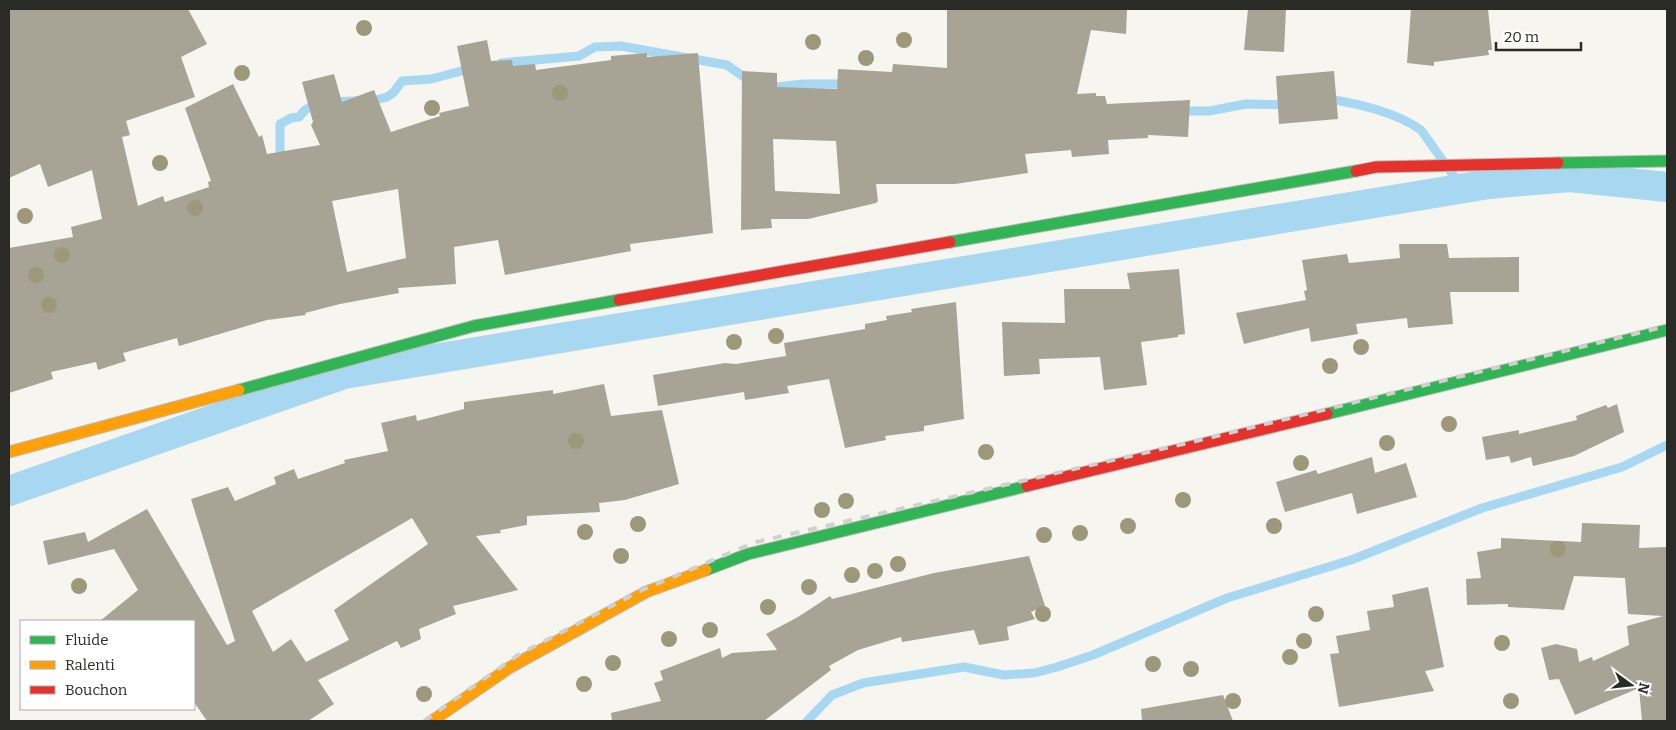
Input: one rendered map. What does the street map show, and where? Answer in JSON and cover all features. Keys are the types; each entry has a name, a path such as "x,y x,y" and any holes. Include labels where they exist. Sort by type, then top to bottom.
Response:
{"street":[{"path":"9,452 474,326 1376,167 1667,161"},
{"path":"432,721 509,668 646,592 748,554 1206,444 1667,330"}],"building":[{"path":"9,9 188,9 207,44 181,57 195,97 126,121 130,135 122,137 138,206 163,196 165,202 209,187 208,182 211,181 185,108 233,84 259,137 262,135 267,154 320,145 311,125 313,122 302,82 334,74 342,102 374,90 391,132 440,116 439,113 469,106 457,46 487,40 491,61 512,60 513,66 535,64 536,70 611,60 611,56 647,53 647,57 698,53 713,233 630,244 631,251 505,275 498,240 454,247 456,284 398,288 399,293 340,304 305,313 306,315 267,320 179,346 177,338 123,353 126,361 98,370 96,362 51,372 53,379 9,393 9,248 73,237 71,227 102,219 92,170 48,187 40,164 9,178","holes":["398,189 406,258 347,272 332,201"]},
{"path":"947,9 1127,9 1126,34 1091,30 1077,94 1096,93 1096,96 1105,96 1107,104 1190,100 1188,137 1148,135 1148,138 1108,140 1109,154 1072,157 1071,150 1025,154 1028,173 955,184 876,184 878,201 876,203 808,219 771,219 772,228 741,230 742,71 777,73 777,87 837,89 838,69 892,72 893,64 947,68","holes":["773,139 836,141 840,194 775,191"]},
{"path":"1248,9 1286,9 1284,52 1244,50"},
{"path":"1411,9 1488,9 1492,50 1488,50 1489,55 1434,62 1434,66 1407,63"},
{"path":"1334,71 1338,119 1279,124 1276,76"},
{"path":"1399,244 1447,244 1449,258 1519,257 1519,292 1450,292 1453,324 1408,328 1407,318 1356,324 1358,334 1311,342 1309,328 1244,344 1236,313 1306,300 1304,291 1307,290 1302,260 1347,254 1349,263 1400,258"},
{"path":"1179,269 1185,334 1178,335 1178,337 1141,342 1147,385 1104,390 1100,357 1039,359 1040,374 1004,376 1002,322 1065,323 1064,289 1130,289 1127,273"},
{"path":"956,302 964,419 924,426 924,431 885,436 886,440 845,448 829,379 787,386 789,393 745,400 744,392 658,406 653,375 725,363 736,364 786,356 784,343 865,329 865,324 887,320 886,316 912,312 911,309"},
{"path":"604,384 611,416 662,410 679,484 625,500 599,503 600,512 527,516 527,525 500,530 501,533 476,536 518,590 453,606 456,614 419,629 421,639 401,648 397,641 318,680 334,704 308,721 207,721 195,703 195,620 101,620 138,590 114,549 48,565 43,541 85,532 88,542 147,509 227,645 235,641 191,499 228,487 235,501 276,484 274,477 294,469 298,479 345,463 344,460 388,451 381,423 416,415 417,421 464,409 464,402 553,390 553,394","holes":["412,518 428,544 334,610 349,640 306,662 291,639 273,652 252,611"]},
{"path":"1617,404 1624,432 1574,456 1533,466 1531,457 1511,463 1509,456 1486,460 1482,437 1519,430 1519,434 1577,420 1576,416 1606,405 1608,408"},
{"path":"1372,457 1375,473 1406,463 1417,497 1357,514 1352,493 1285,512 1276,482 1316,470 1318,474"},
{"path":"1582,523 1640,525 1639,548 1667,547 1667,721 1642,721 1639,688 1575,715 1559,679 1549,680 1541,648 1556,644 1577,649 1579,662 1592,657 1593,661 1629,645 1627,626 1663,616 1628,614 1625,578 1574,576 1564,610 1508,607 1508,604 1467,605 1466,579 1481,578 1477,552 1501,548 1501,538 1581,542"},
{"path":"1029,556 1045,606 1031,612 1035,619 1007,627 1009,640 979,645 974,630 902,642 901,637 858,650 829,666 831,670 764,721 612,721 611,713 661,701 654,683 663,680 660,671 720,648 722,658 732,653 777,650 766,634 798,617 830,596 832,599 934,573"},
{"path":"1428,587 1444,667 1425,671 1434,691 1339,707 1330,654 1339,653 1336,636 1370,630 1367,611 1394,607 1392,595"},
{"path":"1223,695 1233,721 1142,721 1141,709"}],"waterway":[{"path":"501,63 579,56 595,47 621,46 727,65 751,82"},
{"path":"331,102 376,100 393,93 402,81 431,79 473,68"},
{"path":"767,88 803,84 849,84"},
{"path":"1325,99 1375,109 1400,118 1421,130 1463,189"},
{"path":"275,163 280,154 280,124 291,118 299,117 305,110 318,103"},
{"path":"1179,111 1209,111 1246,104 1288,105"},
{"path":"9,491 344,374 1489,184 1570,177 1667,187"},
{"path":"807,721 832,695 863,683 964,667 1004,675 1034,673 1057,667 1093,655 1227,598 1351,560 1482,508 1622,467 1667,445"}],"railway":[{"path":"424,721 518,655 642,590 756,542 1196,441 1667,326"}],"traffic: fast":[{"path":"1558,163 1667,161"},
{"path":"950,242 1356,171"},
{"path":"239,390 474,326 619,300"},
{"path":"1327,414 1667,330"},
{"path":"706,570 748,554 1027,486"}],"traffic: slow":[{"path":"9,452 239,390"},
{"path":"432,721 509,668 646,592 706,570"}],"traffic: jam":[{"path":"1356,171 1376,167 1558,163"},
{"path":"619,300 950,242"},
{"path":"1027,486 1327,414"}]}
